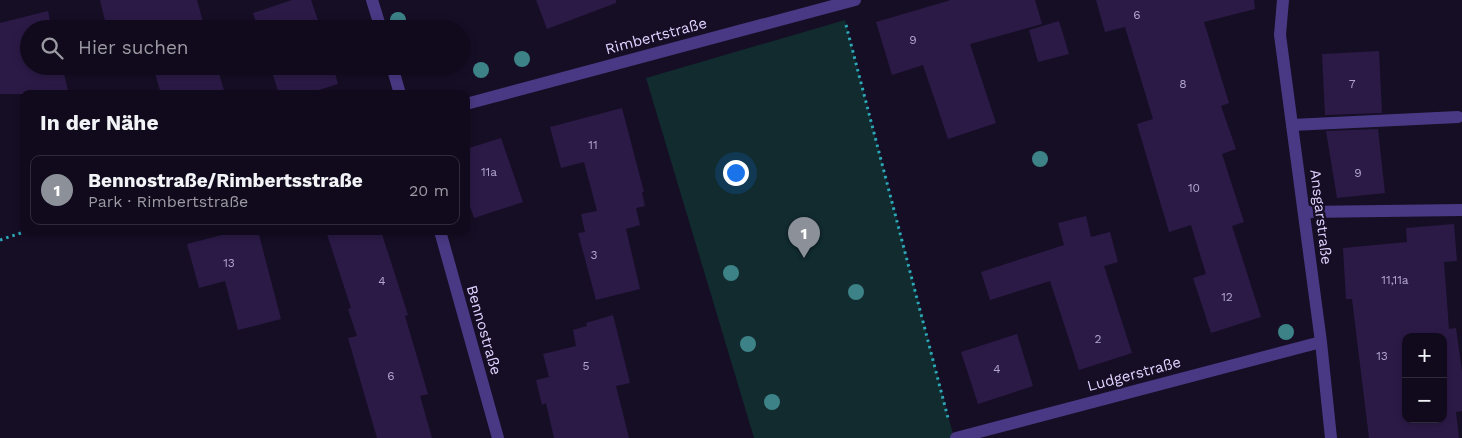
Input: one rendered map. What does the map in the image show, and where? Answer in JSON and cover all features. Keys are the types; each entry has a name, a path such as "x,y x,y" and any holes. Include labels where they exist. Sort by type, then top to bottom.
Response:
{"street":[{"path":"372,0 378,20"},
{"name":"Rimbertstraße","path":"470,103 855,0"},
{"name":"Ansgarstraße","path":"1283,0 1280,34 1321,342 1331,438"},
{"path":"395,75 399,90"},
{"path":"1292,125 1458,117"},
{"path":"1304,212 1462,210"},
{"name":"Bennostraße","path":"441,235 498,438"},
{"name":"Ludgerstraße","path":"956,438 1321,342"}],"path":[{"path":"841,4 949,419"},
{"path":"0,240 20,233"}],"green space":[{"path":"845,20 954,438 754,438 646,78"}],"building":[{"path":"100,0 197,0 203,20 105,20"},
{"path":"292,0 311,0 318,20 255,20 253,13"},
{"path":"536,0 616,0 616,3 547,29"},
{"path":"951,0 1035,0 1042,24 970,44 996,123 948,139 923,65 892,75 876,22"},
{"path":"1096,0 1254,0 1255,9 1204,22 1229,103 1221,106 1236,149 1222,154 1244,222 1232,226 1261,317 1211,333 1193,278 1206,274 1191,225 1169,232 1137,124 1153,119 1125,27 1105,32"},
{"path":"48,11 50,20 20,20 20,75 64,75 68,90 20,90 20,94 0,94 0,23"},
{"path":"1059,21 1069,54 1038,62 1029,30"},
{"path":"1379,51 1382,113 1325,115 1322,54"},
{"path":"156,75 220,75 224,90 160,90"},
{"path":"273,75 336,75 338,84 319,90 278,90"},
{"path":"622,108 644,192 642,192 645,206 636,208 640,225 626,229 640,289 596,300 578,233 585,232 581,214 597,211 584,162 561,168 550,127"},
{"path":"1378,129 1385,193 1337,198 1326,131"},
{"path":"501,138 523,202 474,218 470,206 470,148"},
{"path":"1086,216 1091,237 1110,232 1118,262 1104,266 1132,353 1079,370 1050,281 990,300 981,272 1064,245 1058,223"},
{"path":"1454,224 1457,261 1444,262 1449,329 1456,328 1462,372 1462,411 1456,412 1459,438 1369,438 1352,299 1346,299 1343,248 1407,242 1406,228"},
{"path":"222,235 259,235 281,319 238,330 225,281 199,288 187,244"},
{"path":"327,235 382,235 408,315 405,316 428,394 420,396 432,438 377,438 348,338 357,336 348,309 351,308"},
{"path":"613,315 630,383 616,386 629,438 554,438 546,403 542,405 536,380 549,377 543,354 576,346 573,330 587,326 586,323"},
{"path":"1017,334 1033,386 978,404 961,352"}],"place":[{"name":"Bennostraße/Rimbertsstraße","path":"804,258"}]}
